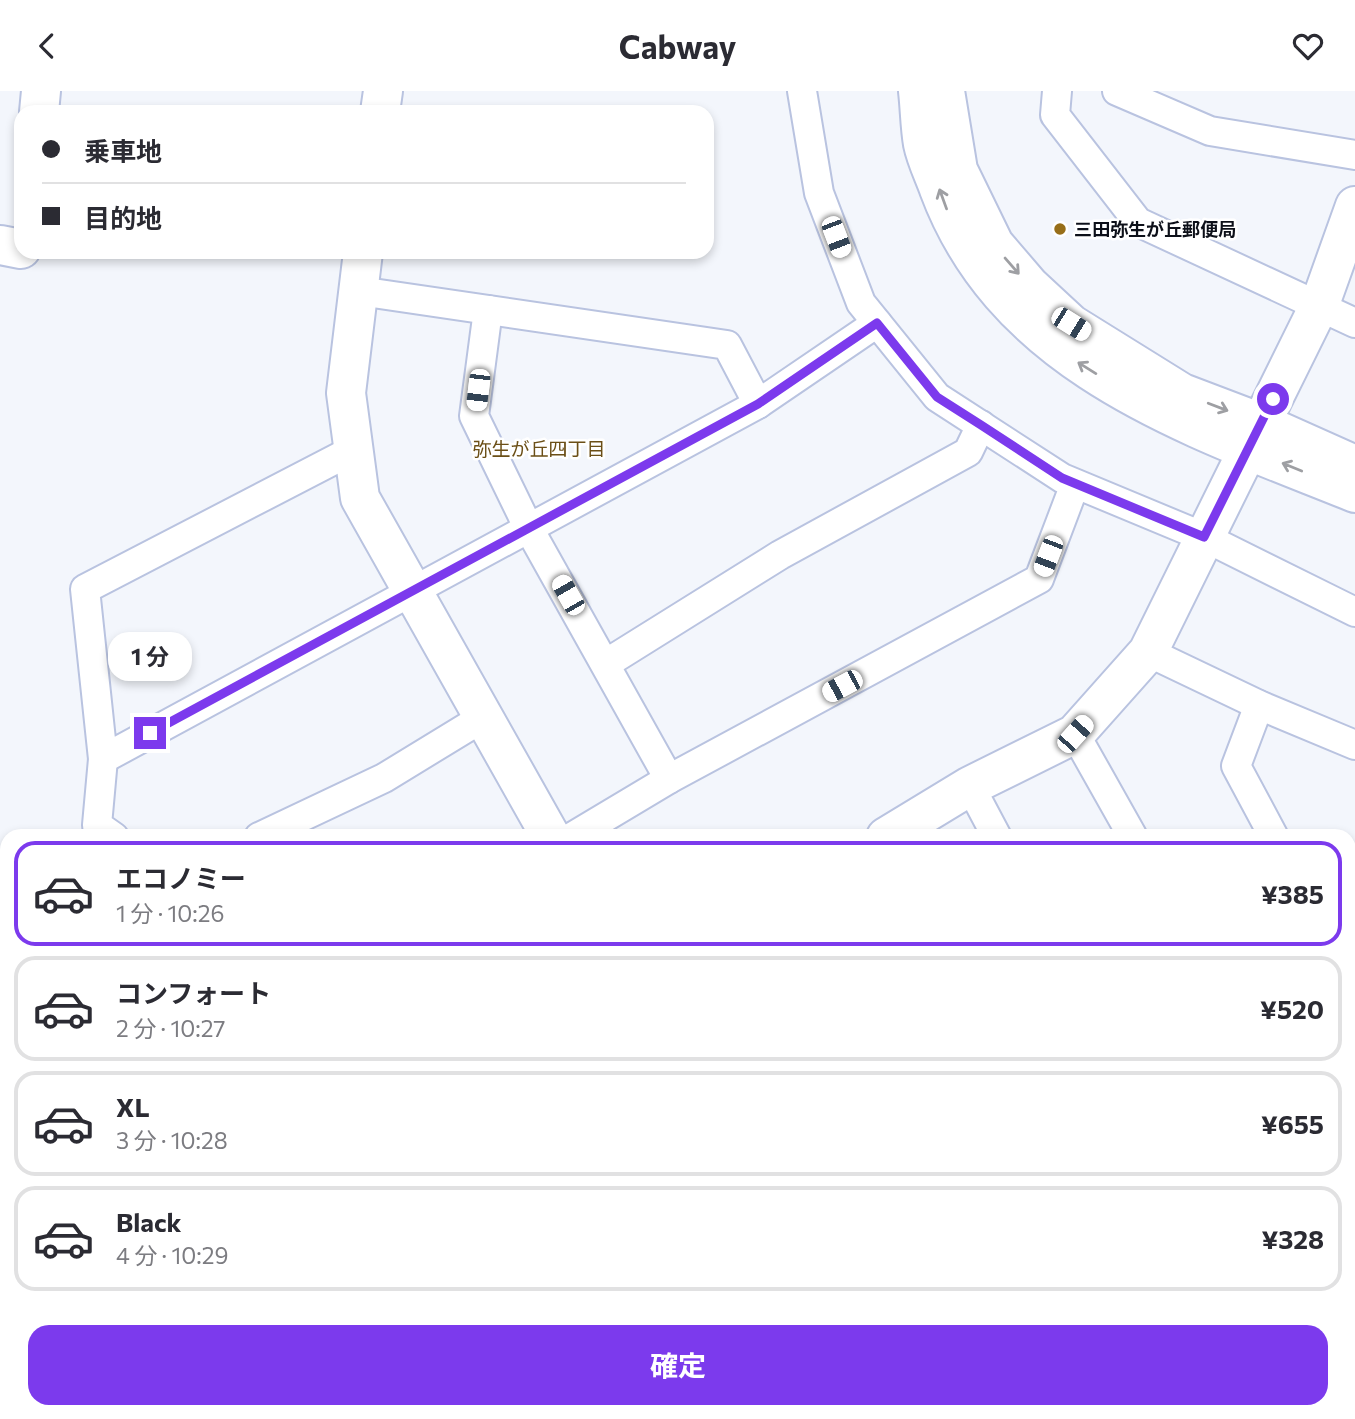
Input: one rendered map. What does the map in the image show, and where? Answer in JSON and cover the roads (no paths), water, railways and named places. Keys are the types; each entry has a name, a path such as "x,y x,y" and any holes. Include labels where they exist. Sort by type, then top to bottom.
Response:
{"street":[{"path":"802,91 818,193 861,303 937,397 1075,484 1204,537 1355,612"},
{"path":"918,91 923,145 952,223 982,273 1019,316 1076,361 1139,400 1355,465"},
{"path":"946,91 958,170 994,244 1030,286 1071,324 1182,393 1355,493"},
{"path":"1057,91 1055,115 1138,222 1320,304 1355,323"},
{"path":"1117,91 1210,131 1355,155"},
{"path":"899,829 970,786 1075,734 1148,652 1320,304 1355,206"},
{"path":"362,259 346,393 360,498 547,829"},
{"path":"359,291 727,345 758,404"},
{"path":"488,310 474,416 528,527 670,779"},
{"path":"103,759 410,590 758,404 877,323"},
{"path":"607,663 780,555 968,452 981,425"},
{"path":"103,829 97,825 103,759 85,589 353,450"},
{"path":"586,829 670,779 1039,579 1075,484"},
{"path":"1148,652 1259,705 1355,745"},
{"path":"1259,705 1236,766 1270,829"},
{"path":"276,829 384,778 484,717"},
{"path":"1075,734 1128,829"},
{"path":"970,786 993,829"}],"place":[{"name":"三田弥生が丘郵便局","path":"1060,229"}],"district":[{"name":"弥生が丘四丁目","path":"539,448"}]}
